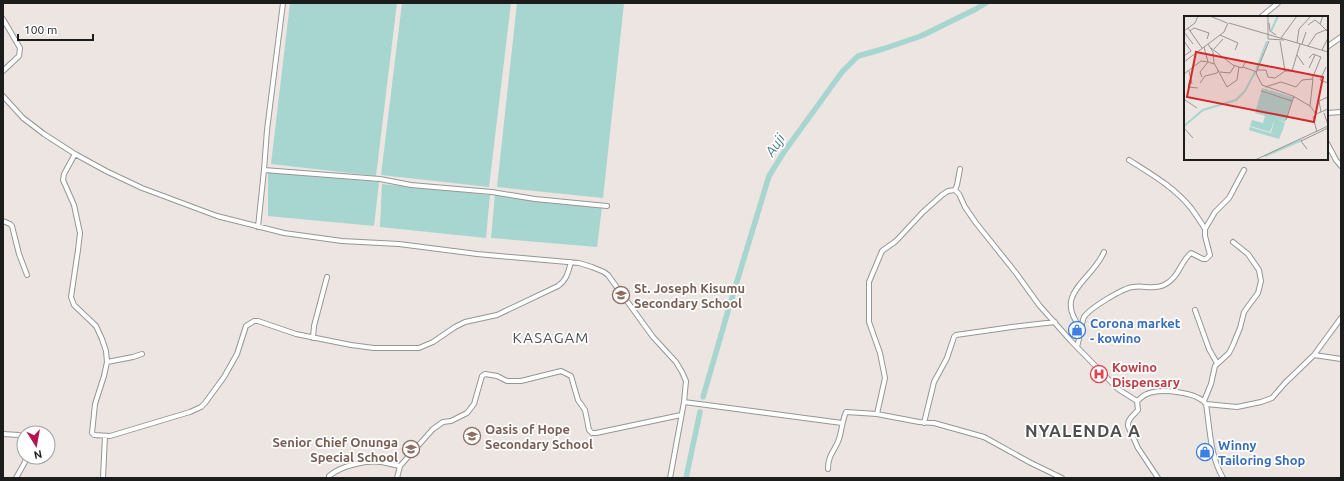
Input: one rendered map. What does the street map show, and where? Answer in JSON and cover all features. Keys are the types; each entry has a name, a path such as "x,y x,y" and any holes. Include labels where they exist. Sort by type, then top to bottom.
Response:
{"street":[{"path":"258,227 267,130 283,3"},
{"path":"1262,16 1278,3"},
{"path":"3,19 20,48 20,53 19,56 3,71"},
{"path":"1328,46 1341,37"},
{"path":"3,96 24,118 44,134 75,154 106,171 158,194 217,216 284,233 342,241 399,244 477,254 571,262 579,263 604,272 608,275 649,331 676,362 682,372 686,385 670,478"},
{"path":"1328,114 1341,112"},
{"path":"1328,145 1341,166"},
{"path":"75,154 64,174 63,180 74,205 80,233 71,297 74,305 96,326 106,351 107,362 95,404 92,433 94,435 110,436 201,408 213,393 231,365 237,354 246,326 254,321 313,338 374,348 419,348 433,342 465,322 490,317 501,313 558,286 566,278 571,262"},
{"path":"1129,160 1160,180 1175,192 1191,208 1205,229"},
{"path":"955,190 960,169"},
{"path":"264,170 380,179 411,185 492,192 535,199 607,206"},
{"path":"1077,347 1082,329 1082,320 1090,310 1112,296 1132,287 1158,287 1167,284 1191,253 1204,259 1208,258 1210,255 1205,236 1205,229 1215,212 1229,198 1244,170"},
{"path":"955,190 959,194 968,212 1039,305 1118,389 1137,401"},
{"path":"877,414 885,378 880,353 869,322 869,282 882,251 896,241 923,212 942,196 948,191 955,190"},
{"path":"3,221 12,226 19,254 27,275"},
{"path":"1223,478 1211,444 1205,403 1217,363 1229,352 1233,345 1240,328 1244,312 1258,293 1261,281 1258,270 1248,254 1233,242"},
{"path":"1082,329 1074,321 1072,316 1070,305 1071,297 1082,281 1100,261 1104,252"},
{"path":"313,338 314,326 326,277"},
{"path":"1194,310 1209,349 1217,363"},
{"path":"1137,401 1148,393 1162,392 1190,394 1196,396 1205,403 1237,407 1251,405 1270,399 1314,355 1341,318"},
{"path":"924,423 934,382 947,358 954,337 1012,327 1055,322"},
{"path":"107,362 142,354"},
{"path":"1314,355 1341,359"},
{"path":"397,478 400,466 433,429 443,422 452,421 467,413 474,404 482,376 485,374 497,376 507,381 521,381 562,371 571,376 578,400 586,410 589,430 592,433 681,415"},
{"path":"1137,401 1138,410 1129,420 1128,426 1138,448 1158,478"},
{"path":"684,402 842,423"},
{"path":"828,469 829,457 839,441 842,423 846,412 877,414 943,425 984,437 1062,478"},
{"path":"3,434 16,436"},
{"path":"103,478 105,436"},
{"path":"329,478 329,476 334,472 354,464 380,462 400,466"},
{"path":"16,478 23,465"}],"water":[{"path":"290,3 397,3 376,176 271,164"},
{"path":"402,3 511,3 489,187 381,175"},
{"path":"517,3 624,3 603,198 497,187"},
{"path":"268,172 379,182 374,226 268,216"},
{"path":"382,184 490,195 486,238 380,227"},
{"path":"495,194 602,207 597,247 491,238"}],"waterway":[{"name":"Auji","path":"703,397 769,176 784,152 842,72 858,56 921,36 986,3"},
{"name":"Auji","path":"686,478 700,412"}],"place":[{"name":"St. Joseph Kisumu Secondary School","path":"621,295"},
{"name":"Corona market - kowino","path":"1077,330"},
{"name":"Kowino Dispensary","path":"1099,374"},
{"name":"Oasis of Hope Secondary School","path":"472,436"},
{"name":"Senior Chief Onunga Special School","path":"411,449"},
{"name":"Winny Tailoring Shop","path":"1205,452"}],"district":[{"name":"KASAGAM","path":"551,337"},
{"name":"NYALENDA A","path":"1083,430"}]}
